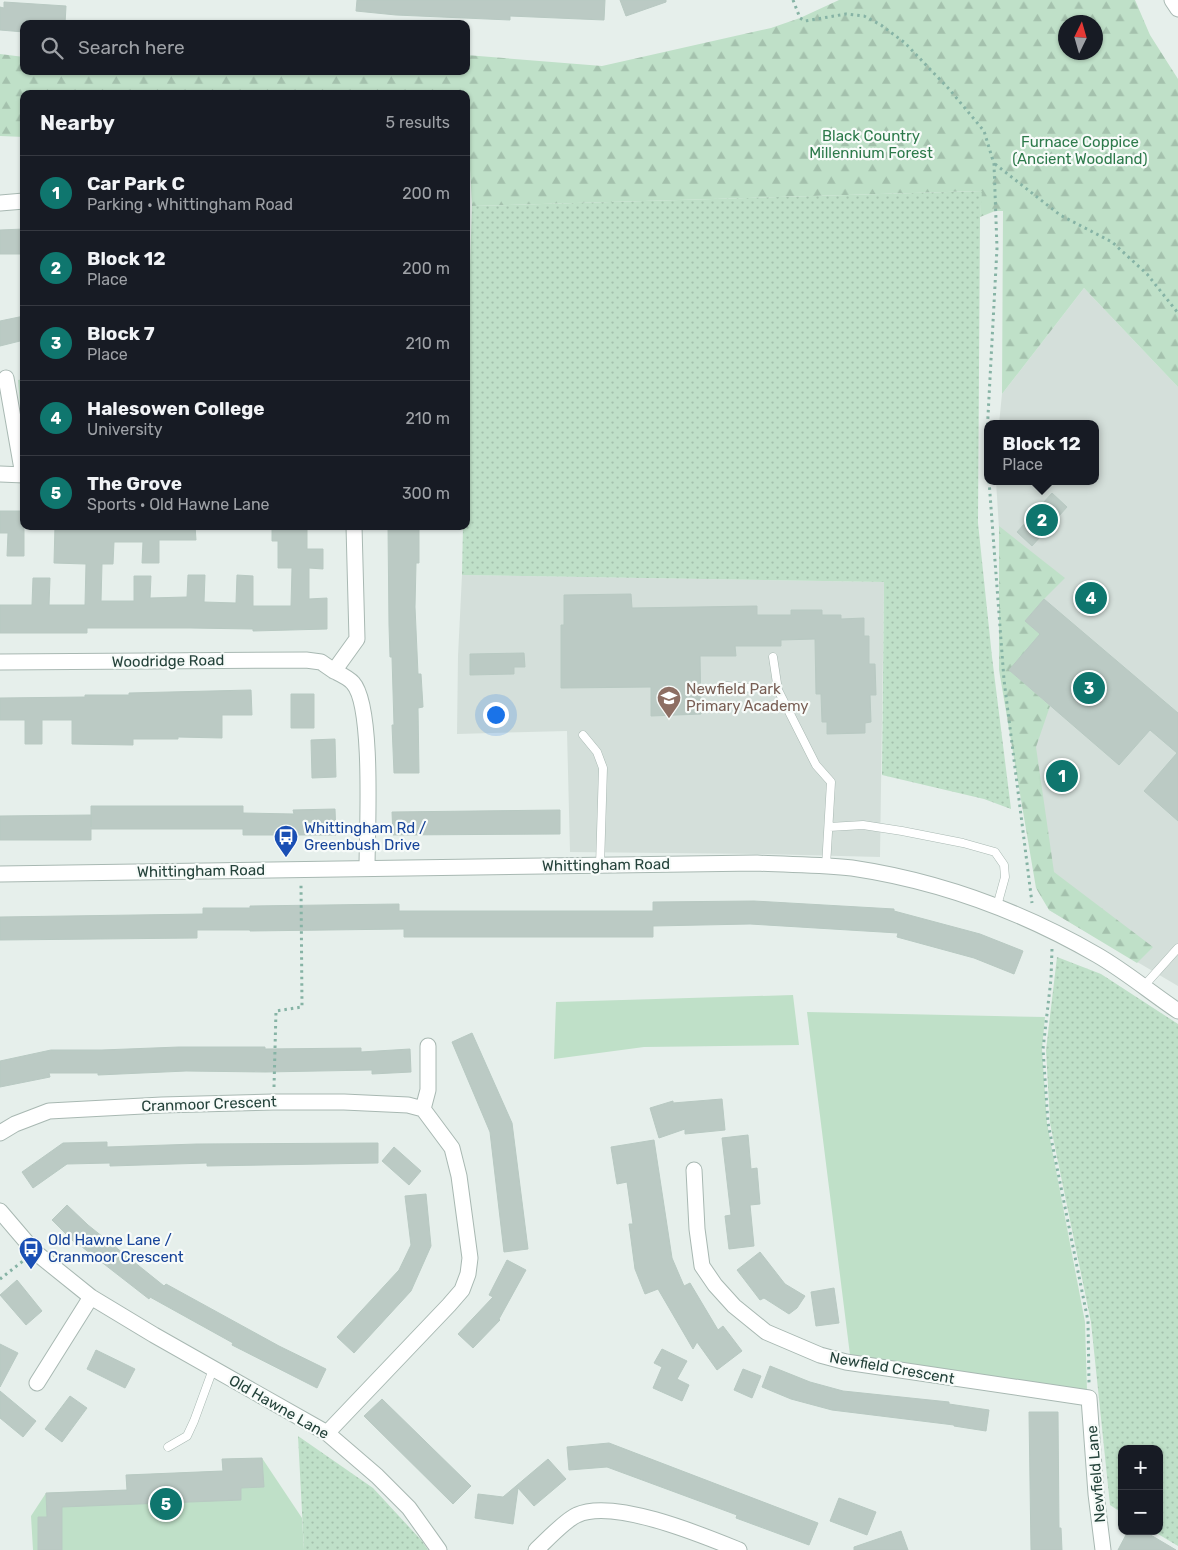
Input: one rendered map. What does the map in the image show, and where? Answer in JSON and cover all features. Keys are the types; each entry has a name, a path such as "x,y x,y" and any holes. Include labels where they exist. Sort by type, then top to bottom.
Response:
{"street":[{"path":"1172,0 1178,9"},
{"path":"0,203 20,201"},
{"path":"6,378 20,458"},
{"path":"0,474 20,475"},
{"path":"334,671 357,639 354,530"},
{"name":"Woodridge Road","path":"0,662 306,660 321,662 354,683 362,702 367,729 367,868"},
{"name":"Whittingham Road","path":"0,874 600,865 757,864 851,868 907,878 960,892 1034,921 1099,956 1178,1011"},
{"path":"327,1433 458,1295 468,1274 470,1258 459,1176 452,1148 423,1109 428,1090 428,1046"},
{"name":"Cranmoor Crescent","path":"0,1132 49,1111 273,1102 344,1102 408,1105 423,1109"},
{"name":"Newfield Crescent","path":"694,1170 697,1229 702,1266 714,1284 734,1306 766,1332 820,1356 846,1362 1089,1398"},
{"name":"Old Hawne Lane","path":"0,1211 34,1252 91,1297 327,1433 377,1476 409,1508 439,1550"},
{"path":"37,1383 91,1297"},
{"name":"Newfield Lane","path":"1089,1398 1096,1494 1103,1550"},
{"path":"536,1550 575,1516 592,1510 641,1517 704,1536 739,1550"}],"lane":[{"path":"773,657 778,690 816,765 831,782 826,866"},
{"path":"728,686 778,690"},
{"path":"582,735 597,752 603,768 600,865"},
{"path":"829,827 862,825 902,831 963,843 995,852 1004,865 1005,877 997,906"},
{"path":"1142,986 1178,948"},
{"path":"168,1447 187,1436 213,1369"}],"path":[{"path":"793,0 800,18 806,21 846,14 864,16 881,25 905,43 949,89 984,131 994,164 996,248 988,420"},
{"path":"994,164 1060,215 1112,242 1147,274 1178,314"},
{"path":"989,485 1004,680 1034,921"},
{"path":"273,1102 276,1011 302,1006 301,869"},
{"path":"1052,931 1051,979 1043,1049 1048,1123 1088,1321 1089,1398"},
{"path":"0,1279 34,1252"}],"shaded area":[{"path":"1084,288 1178,387 1178,986 1049,910 1008,671 996,485 1099,485 1099,420 999,420 1002,394"},
{"name":"Newfield Park Primary Academy","path":"462,575 884,582 880,857 570,852 567,731 457,734"}],"green space":[{"name":"Furnace Coppice (Ancient Woodland)","path":"839,0 1135,0 1150,35 1178,79 1178,387 1084,288 1002,394 1003,211 995,211 980,217 981,191 472,206 470,90 20,90 20,137 0,136 0,54 20,56 20,75 470,75 470,55 602,66 771,28 800,18"},
{"path":"982,191 980,217 978,523 1011,809 984,799 882,775 884,582 462,575 463,530 470,530 470,266 472,206"},
{"path":"18,380 20,380 20,404"},
{"path":"999,526 1065,578 1025,621 1041,635 1009,670 1050,706 1036,747 1054,872 1153,947 1137,963 1049,910 1036,888 999,670"},
{"path":"1057,957 1101,974 1178,1024 1178,1546 1160,1535 1163,1535 1163,1445 1118,1445 1118,1510 1110,1505 1091,1322 1050,1123 1046,1050"},
{"path":"793,995 799,1045 644,1047 554,1059 556,1002"},
{"path":"807,1012 1045,1017 1042,1049 1047,1123 1085,1322 1087,1391 850,1355"},
{"path":"298,1436 373,1488 428,1550 304,1550"},
{"path":"262,1458 302,1518 304,1550 33,1550 31,1516 46,1493 127,1490 126,1475 223,1471 222,1459"}],"building":[{"path":"357,0 605,0 604,20 510,16 510,20 396,15 356,11"},
{"path":"620,0 666,0 666,2 626,16"},
{"path":"4,2 66,6 65,20 20,20 20,32 0,30 0,7 4,8"},
{"path":"20,229 20,254 0,254 0,230"},
{"path":"20,317 20,341 0,346 0,321"},
{"path":"1052,493 1067,507 1032,546 1017,532"},
{"path":"0,511 20,511 20,530 24,530 24,556 7,556 8,533 0,533"},
{"path":"55,530 195,530 196,540 159,540 159,563 142,563 143,542 114,542 113,564 102,564 101,601 134,601 134,576 151,576 150,598 187,597 188,575 205,575 204,602 236,603 237,575 253,576 253,606 291,606 292,568 278,568 278,541 272,541 272,530 307,530 307,549 323,549 323,569 309,568 309,599 327,598 327,629 253,631 253,629 87,628 87,633 0,633 0,605 32,605 33,578 50,578 49,605 85,605 86,564 54,563"},
{"path":"388,530 419,530 419,563 416,563 415,607 418,674 421,674 423,707 418,708 419,773 394,773 392,657 390,657"},
{"path":"631,594 632,608 757,606 757,615 791,615 791,610 822,610 822,615 841,615 841,619 864,618 864,636 869,636 869,664 875,664 876,695 870,695 871,722 865,723 865,733 827,734 827,722 822,722 821,694 816,694 815,639 781,640 781,646 735,646 736,656 700,656 701,714 651,716 651,687 561,688 561,625 564,625 564,595"},
{"path":"1044,599 1178,713 1178,821 1144,791 1177,753 1150,730 1119,765 1009,670 1040,634 1025,621"},
{"path":"524,653 525,667 514,667 514,674 470,675 470,654"},
{"path":"251,690 252,715 222,715 222,738 133,739 133,745 72,744 72,720 42,720 42,744 25,744 25,720 0,720 0,698 85,697 85,695 129,695 129,693"},
{"path":"291,694 314,694 314,728 291,728"},
{"path":"335,739 336,777 312,778 311,740"},
{"path":"91,806 243,806 243,813 294,814 293,810 335,809 336,835 243,835 243,829 91,829 91,840 0,840 0,816 91,815"},
{"path":"560,810 560,834 393,835 392,812"},
{"path":"754,901 894,909 894,911 980,934 1023,951 1014,974 974,958 897,937 898,933 750,924 653,926 653,937 404,937 404,929 197,930 197,938 0,940 0,917 203,914 203,908 399,904 399,911 653,911 653,902"},
{"path":"472,1033 512,1123 528,1249 504,1252 490,1132 452,1042"},
{"path":"265,1047 265,1049 361,1048 361,1052 410,1049 411,1072 372,1074 372,1070 186,1071 98,1075 98,1073 49,1073 50,1077 0,1087 0,1061 51,1050"},
{"path":"722,1099 725,1130 685,1134 685,1129 659,1138 650,1108 673,1101 673,1103"},
{"path":"748,1135 751,1169 757,1168 760,1204 750,1205 754,1246 729,1249 725,1216 731,1215 722,1138"},
{"path":"654,1140 672,1258 684,1286 690,1283 718,1330 723,1326 742,1351 717,1370 697,1342 693,1349 658,1289 645,1294 635,1269 629,1224 633,1224 627,1182 617,1184 611,1147"},
{"path":"107,1142 107,1147 197,1144 378,1143 378,1163 207,1166 207,1163 110,1166 110,1163 67,1164 33,1188 22,1172 63,1143"},
{"path":"394,1147 421,1171 409,1185 382,1161"},
{"path":"426,1194 431,1246 411,1291 354,1353 337,1337 399,1270 411,1245 405,1196"},
{"path":"67,1205 88,1225 164,1286 166,1284 279,1346 326,1369 317,1388 232,1345 233,1343 150,1297 149,1299 76,1244 52,1220"},
{"path":"760,1252 785,1284 805,1296 797,1308 789,1314 764,1298 760,1300 737,1270"},
{"path":"507,1260 526,1270 500,1320 473,1348 458,1334 493,1297 489,1295"},
{"path":"17,1280 42,1311 26,1325 0,1295"},
{"path":"834,1288 839,1323 816,1326 811,1292"},
{"path":"0,1344 18,1353 0,1387"},
{"path":"662,1349 687,1361 677,1379 689,1385 682,1401 653,1388 662,1367 654,1363"},
{"path":"96,1350 135,1369 125,1388 87,1369"},
{"path":"770,1366 810,1382 843,1391 949,1402 949,1404 989,1410 986,1431 954,1425 832,1410 791,1399 762,1387"},
{"path":"743,1369 761,1376 752,1398 734,1390"},
{"path":"0,1391 36,1421 23,1437 0,1418"},
{"path":"70,1396 87,1408 62,1442 45,1429"},
{"path":"382,1399 471,1486 453,1504 364,1416"},
{"path":"1029,1412 1058,1412 1059,1528 1061,1528 1062,1550 1031,1550"},
{"path":"609,1443 818,1523 809,1545 736,1518 737,1515 607,1467 569,1470 567,1447"},
{"path":"262,1458 264,1487 241,1488 241,1500 62,1507 62,1550 38,1550 38,1517 47,1517 46,1493 127,1490 126,1475 223,1471 222,1459"},
{"path":"548,1459 566,1479 534,1506 518,1488 513,1524 475,1518 478,1494 503,1497"},
{"path":"839,1498 876,1512 867,1535 830,1521"},
{"path":"901,1531 908,1550 854,1550 854,1547"},
{"path":"1126,1535 1151,1535 1176,1550 1118,1550"}],"place":[{"name":"Block 12","path":"1042,520"},
{"name":"Halesowen College","path":"1091,598"},
{"name":"Block 7","path":"1089,688"},
{"name":"Newfield Park Primary Academy","path":"669,719"},
{"name":"Car Park C","path":"1062,776"},
{"name":"Whittingham Rd / Greenbush Drive","path":"286,858"},
{"name":"Old Hawne Lane / Cranmoor Crescent","path":"31,1270"},
{"name":"The Grove","path":"166,1504"}],"park label":[{"name":"Black Country Millennium Forest","path":"871,144"}]}
